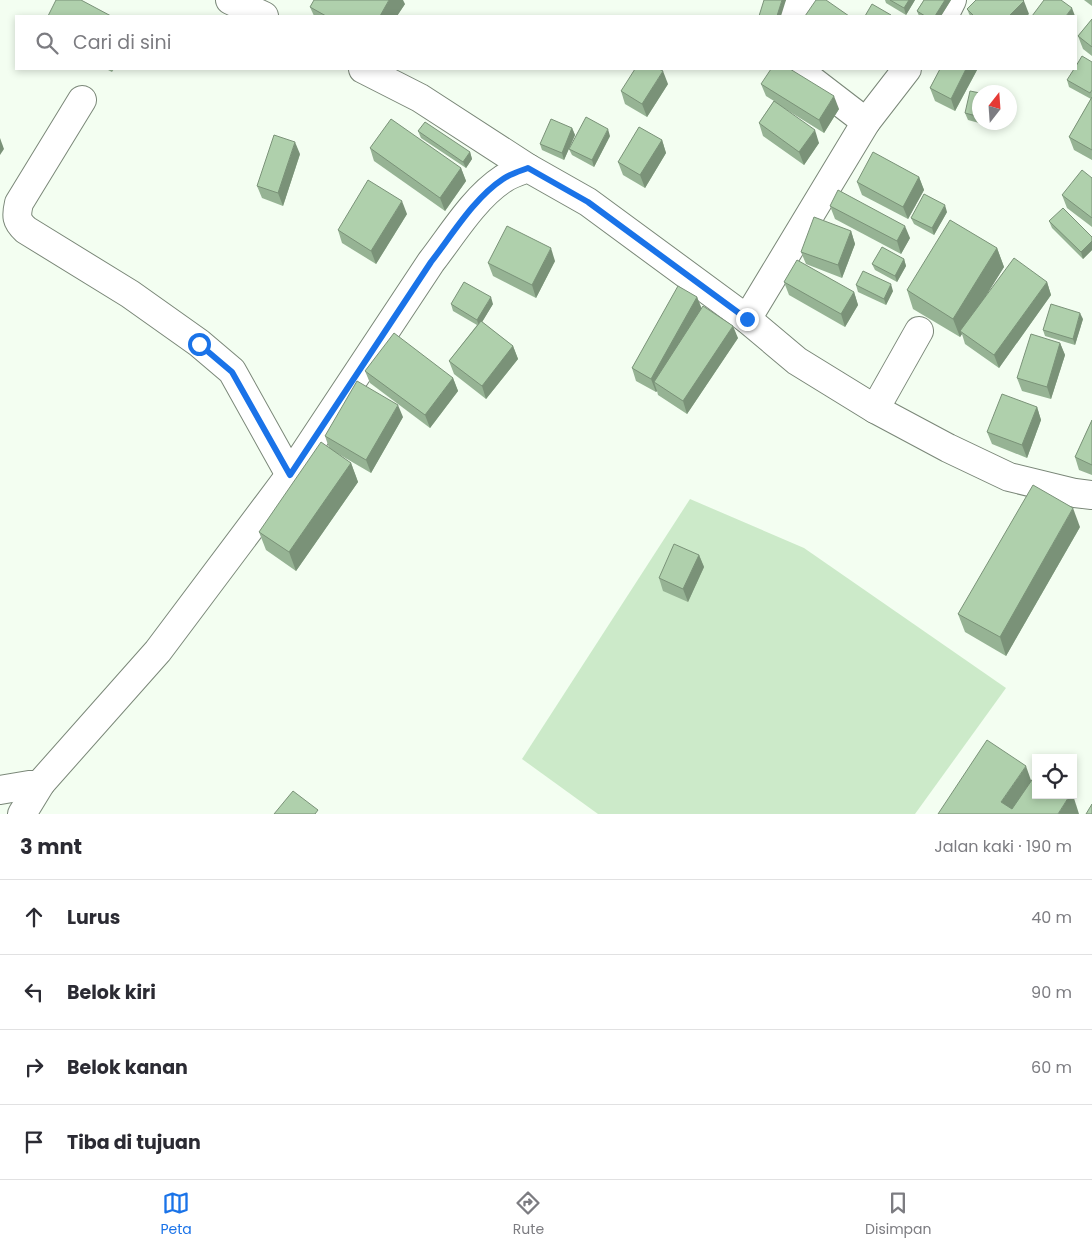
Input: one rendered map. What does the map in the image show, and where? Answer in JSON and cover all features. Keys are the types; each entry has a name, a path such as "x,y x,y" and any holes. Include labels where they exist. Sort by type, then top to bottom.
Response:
{"street":[{"path":"230,0 262,15"},
{"path":"793,15 802,0"},
{"path":"944,15 952,0"},
{"path":"365,70 420,98 528,168 588,202 747,319 797,361 875,409 948,448 1009,477 1075,493 1092,495"},
{"path":"798,70 866,122"},
{"path":"747,319 866,122 906,70"},
{"path":"82,100 19,203 16,216 19,224 130,294 199,344 232,372 290,475"},
{"path":"22,814 41,783 158,651 290,475 431,262 479,200 503,178 528,168"},
{"path":"875,409 919,331"},
{"path":"0,790 41,783"}],"green space":[{"path":"690,499 804,548 1006,688 915,814 598,814 522,759"}],"building":[{"path":"56,0 81,0 109,15 48,15"},
{"path":"314,0 389,0 381,15 324,15 310,7"},
{"path":"764,0 782,0 777,15 759,15"},
{"path":"816,0 826,0 848,15 806,15"},
{"path":"890,0 909,0 904,8"},
{"path":"924,0 945,0 936,15 923,15 917,11"},
{"path":"976,0 1024,1 1010,15 973,15 967,9"},
{"path":"1044,0 1061,0 1072,8 1067,15 1033,15"},
{"path":"872,4 891,15 866,15"},
{"path":"1092,19 1092,47 1078,36"},
{"path":"1082,56 1092,62 1092,90 1090,93 1067,80 1073,70 1077,70 1077,64"},
{"path":"634,70 663,71 642,104 621,91"},
{"path":"770,70 792,70 834,96 819,120 761,84"},
{"path":"939,70 966,70 951,99 930,88"},
{"path":"970,91 972,91 972,115 965,113"},
{"path":"1092,97 1092,150 1069,137"},
{"path":"774,101 815,130 799,152 759,123"},
{"path":"586,117 608,129 592,160 569,149"},
{"path":"391,119 461,168 440,198 370,148"},
{"path":"551,119 572,128 562,153 540,144"},
{"path":"425,122 470,152 463,162 418,131"},
{"path":"639,127 662,140 640,175 618,162"},
{"path":"274,135 295,142 278,193 257,186"},
{"path":"873,152 919,177 903,207 857,182"},
{"path":"1082,170 1092,178 1092,218 1062,195"},
{"path":"368,180 402,201 371,251 338,230"},
{"path":"838,190 905,226 897,241 830,206"},
{"path":"924,194 945,205 932,228 911,218"},
{"path":"1063,208 1092,237 1092,241 1081,252 1049,221"},
{"path":"814,217 851,231 838,265 801,252"},
{"path":"950,220 997,248 953,319 907,290"},
{"path":"507,226 551,248 532,285 488,263"},
{"path":"882,247 904,259 895,276 872,264"},
{"path":"1014,258 1047,282 994,355 960,331"},
{"path":"797,260 854,292 841,314 784,282"},
{"path":"863,271 891,284 884,299 856,285"},
{"path":"464,282 491,297 477,320 451,304"},
{"path":"678,286 697,297 651,379 632,368"},
{"path":"1051,304 1080,313 1073,339 1043,330"},
{"path":"703,306 733,326 683,401 654,382"},
{"path":"481,321 513,346 482,386 449,361"},
{"path":"394,333 453,378 425,415 365,371"},
{"path":"1031,334 1060,343 1047,387 1017,378"},
{"path":"357,381 398,405 366,460 325,436"},
{"path":"1002,394 1037,407 1022,445 987,432"},
{"path":"1092,420 1092,465 1075,457"},
{"path":"321,442 351,463 289,552 259,532"},
{"path":"1033,485 1073,508 1000,637 958,614"},
{"path":"674,544 699,555 683,589 659,578"},
{"path":"987,740 1026,766 1001,802 1012,809 1032,780 1032,799 1067,799 1058,814 938,814"},
{"path":"293,791 318,810 315,814 274,814"},
{"path":"1092,804 1092,814 1086,814"}],"route":[{"path":"199,344 232,372 290,475 431,262 479,200 503,178 528,168 588,202 747,319"}]}
